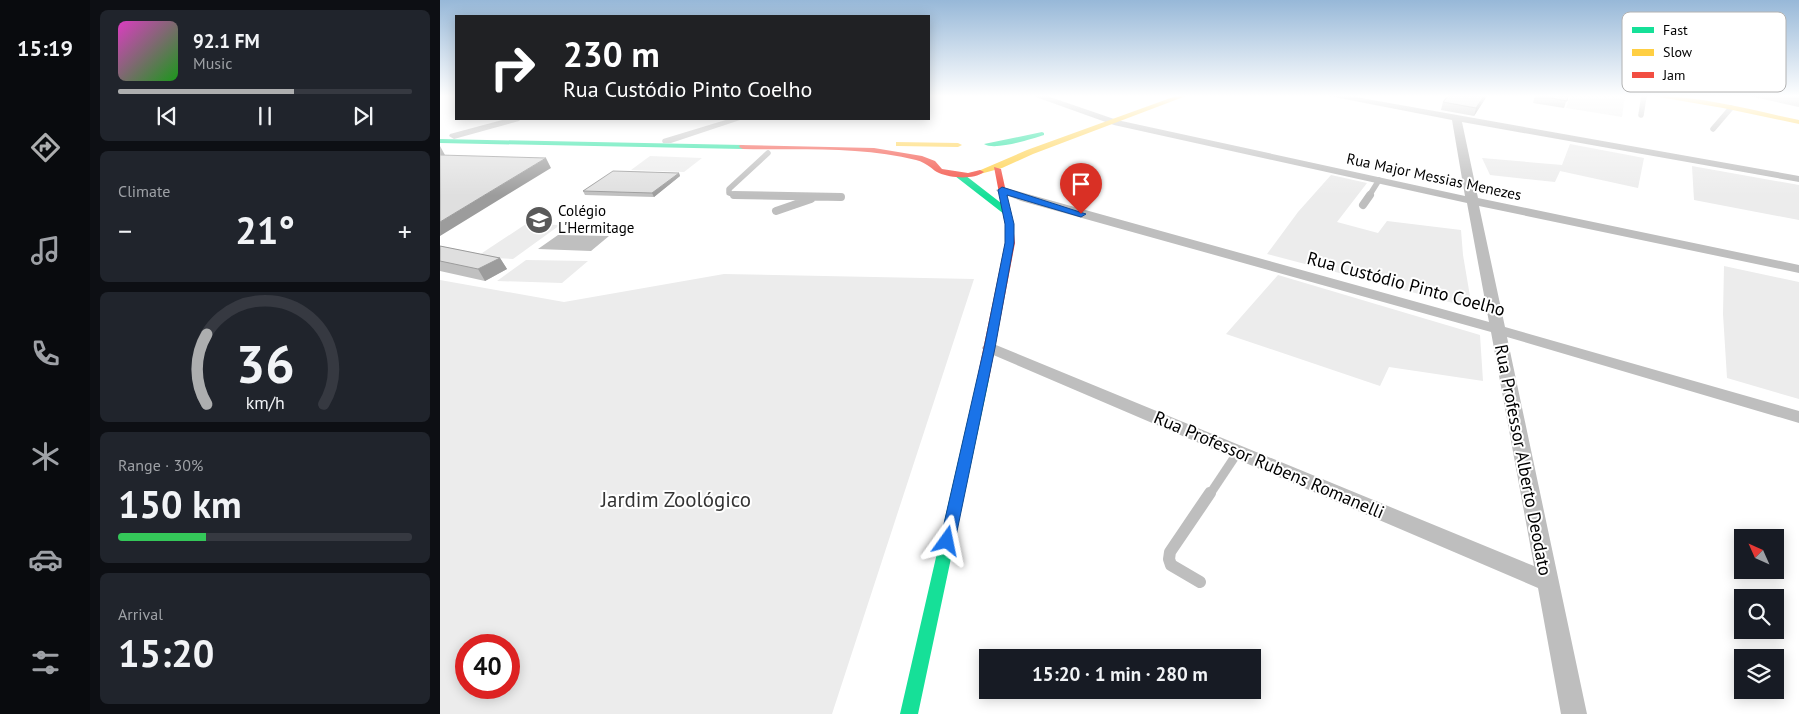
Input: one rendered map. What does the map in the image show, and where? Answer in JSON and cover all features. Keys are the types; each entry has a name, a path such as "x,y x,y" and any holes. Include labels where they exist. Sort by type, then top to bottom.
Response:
{"street":[{"path":"454,136 478,129"},
{"path":"667,142 706,129"},
{"path":"440,135 667,142 842,142 958,145 988,144 1029,138 1058,129"},
{"path":"440,141 771,150 874,150 903,154 932,163 940,170 958,174 978,174 997,169 1009,160 1094,129"},
{"name":"Rua Major Messias Menezes","path":"1147,129 1474,201 1799,269"},
{"name":"Rua Professor Alberto Deodato","path":"1458,129 1474,201 1496,329 1574,714"},
{"path":"1520,129 1799,179"},
{"path":"988,144 1007,150 1010,155 1009,160"},
{"path":"932,163 933,158 938,153 958,145"},
{"path":"914,712 1010,243 1007,212 997,169"},
{"path":"958,174 1007,212"},
{"name":"Rua Custódio Pinto Coelho","path":"1002,190 1034,201 1496,329 1799,417"},
{"name":"Rua Professor Rubens Romanelli","path":"990,348 1548,582"}],"lane":[{"path":"771,150 729,189 729,193 735,195 841,197"},
{"path":"1363,205 1379,180"},
{"path":"776,211 818,197"},
{"path":"1200,582 1171,565 1169,559 1170,552 1238,452"}],"green space":[{"path":"1570,144 1644,158 1638,188 1560,171 1555,182 1490,175 1482,158 1562,165"},
{"path":"650,156 702,158 684,172 631,170"},
{"path":"1692,166 1799,185 1799,220 1694,200"},
{"path":"1331,175 1367,183 1337,222 1378,233 1387,221 1461,230 1463,255 1472,308 1267,254 1298,212"},
{"path":"526,224 560,225 513,259 476,257"},
{"path":"526,260 588,261 562,283 497,281"},
{"path":"1724,266 1799,282 1799,399 1727,378 1723,314"},
{"name":"Jardim Zoológico","path":"724,274 974,279 832,714 440,714 440,280 564,302"},
{"path":"1278,275 1480,335 1483,381 1389,367 1380,386 1226,334"}],"shaded area":[{"path":"558,235 609,236 591,251 538,249"}],"building":[{"path":"440,155 546,158 440,222"},
{"path":"613,171 679,173 652,193 583,191"},
{"path":"440,246 500,258 478,269 440,261"}],"traffic: fast":[{"path":"988,144 1009,142 1042,134"},
{"path":"440,141 743,147"},
{"path":"958,174 1007,212"},
{"path":"909,714 983,379"}],"traffic: slow":[{"path":"980,172 987,171 1030,152 1092,129"},
{"path":"899,144 958,145"}],"traffic: jam":[{"path":"743,147 874,150 919,158 932,163 940,171 968,175 980,172"},
{"path":"983,379 1010,243 1009,224 997,169"}],"place":[{"name":"Colégio L'Hermitage","path":"539,220"}],"route":[{"path":"947,541 990,348 1010,243 1009,224 1002,190 1081,214"}]}
